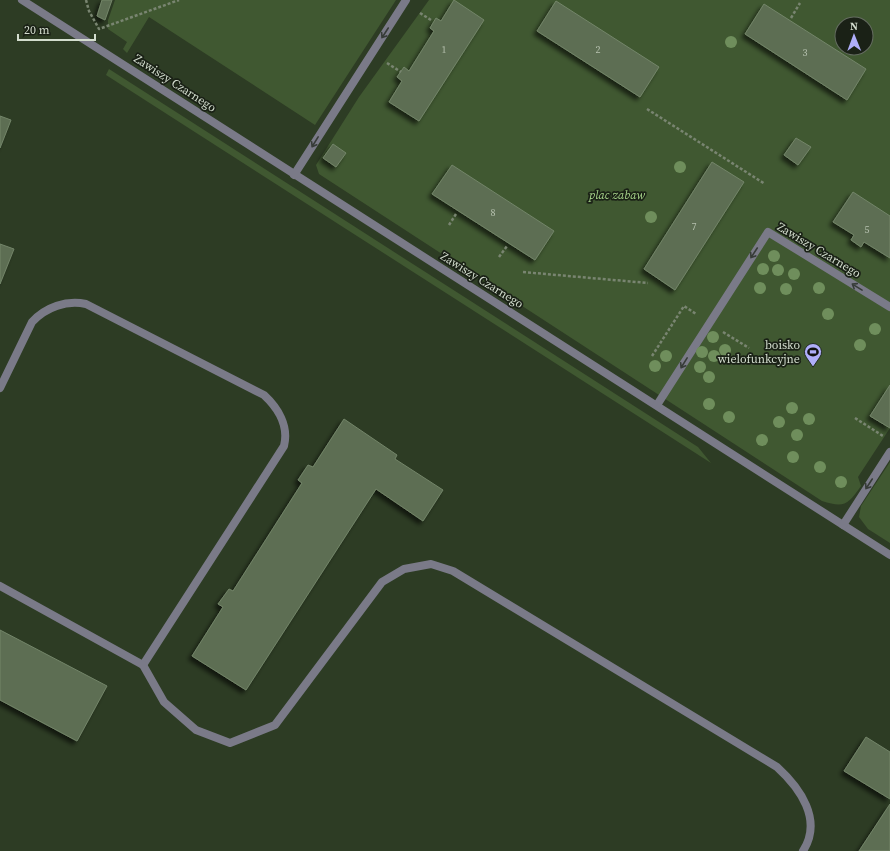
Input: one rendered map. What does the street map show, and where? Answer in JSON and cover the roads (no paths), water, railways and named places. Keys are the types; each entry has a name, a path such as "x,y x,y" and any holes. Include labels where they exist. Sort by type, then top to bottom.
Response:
{"street":[{"name":"Zawiszy Czarnego","path":"22,0 890,555"},
{"path":"294,175 406,0"},
{"name":"Zawiszy Czarnego","path":"657,405 768,232 890,308"},
{"path":"0,388 32,322 41,313 51,308 69,302 77,302 86,304 264,395 278,411 284,424 286,439 284,446 143,664"},
{"path":"843,525 890,452"},
{"path":"0,586 143,664 164,702 196,730 230,743 274,725 382,582 404,569 432,564 453,571 777,767 795,785 808,810 810,833 809,841 803,851"}],"place":[{"name":"boisko wielofunkcyjne","path":"813,367"}],"park label":[{"name":"plac zabaw","path":"617,195"}]}
